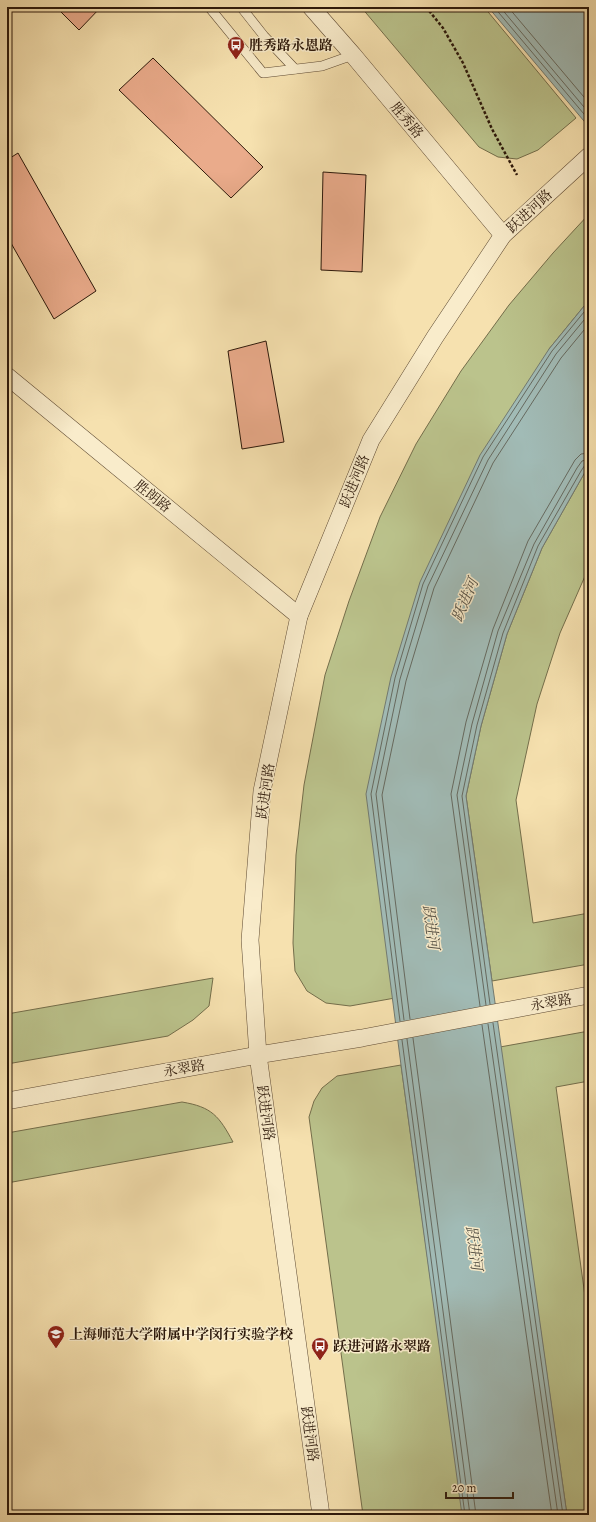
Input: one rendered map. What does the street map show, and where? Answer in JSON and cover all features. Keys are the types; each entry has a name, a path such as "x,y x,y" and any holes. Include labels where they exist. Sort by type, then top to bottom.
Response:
{"street":[{"name":"胜秀路","path":"311,7 353,55 502,235"},
{"name":"跃进河路","path":"321,1515 258,1055 250,940 262,791 299,616 371,440 435,337 502,235 585,160"},
{"name":"胜朗路","path":"7,376 299,616"},
{"name":"永翠路","path":"7,1101 258,1055 362,1038 512,1008 589,995"}],"lane":[{"path":"209,7 263,73 322,66 353,55"},
{"path":"241,7 264,36 295,69"}],"path":[{"path":"426,7 443,28 463,63 492,129 517,175"}],"green space":[{"path":"361,7 484,7 576,118 538,150 517,159 498,157 479,147"},
{"path":"589,214 589,300 549,349 395,998 350,1006 326,1003 307,991 295,971 293,943 296,855 304,785 325,675 349,601 380,517 416,444 461,371 509,305 553,253"},
{"path":"589,465 589,567 560,633 537,704 516,800 533,923 589,913 589,964 492,981 466,796 481,726 507,634 542,548"},
{"path":"213,978 209,1006 193,1020 168,1036 7,1064 7,1014"},
{"path":"589,1031 589,1081 556,1087 589,1325 589,1515 567,1515 500,1047"},
{"path":"401,1065 463,1515 363,1515 309,1117 314,1101 322,1088 337,1076"},
{"path":"182,1102 201,1107 214,1114 219,1119 233,1142 7,1183 7,1133"}],"water":[{"path":"488,7 589,7 589,127"},
{"name":"跃进河","path":"589,300 589,465 542,548 507,634 481,726 466,796 567,1515 462,1515 366,794 391,677 420,582 480,455 549,349"}],"building":[{"path":"56,7 101,7 79,30"},
{"path":"153,58 263,167 231,198 119,90"},
{"path":"18,153 96,291 54,319 7,236 7,160"},
{"path":"323,172 366,175 362,272 321,270"},
{"path":"266,341 284,442 242,449 228,351"}],"place":[{"name":"胜秀路永恩路","path":"236,60"},
{"name":"上海师范大学附属中学闵行实验学校","path":"56,1349"},
{"name":"跃进河路永翠路","path":"320,1361"}]}
